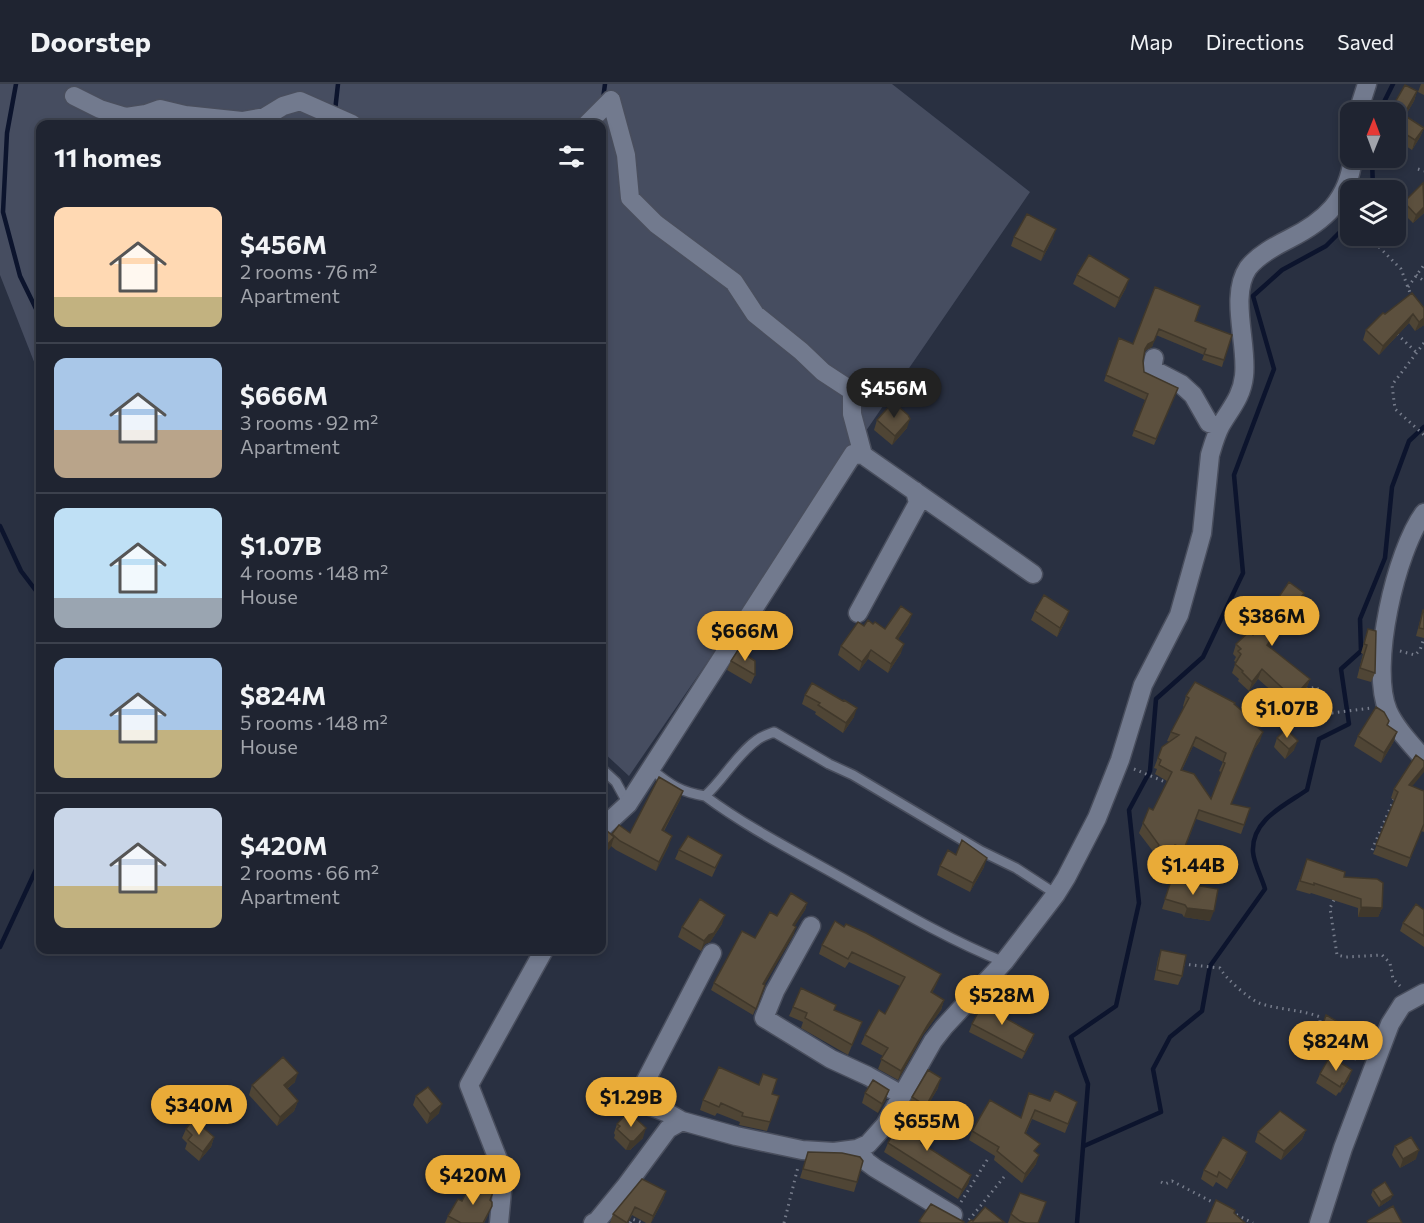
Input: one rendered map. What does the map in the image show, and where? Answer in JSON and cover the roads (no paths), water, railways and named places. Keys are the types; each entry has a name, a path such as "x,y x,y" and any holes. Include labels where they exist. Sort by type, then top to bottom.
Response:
{"street":[{"path":"1361,102 1367,84"},
{"path":"74,96 100,109 126,117 160,109 185,115 232,120"},
{"path":"592,120 611,100 626,155 630,198 656,224 734,282 755,314 823,372 852,391 852,414 863,454"},
{"path":"248,120 265,117 283,106 300,101 342,120"},
{"path":"712,953 642,1088 642,1103 682,1121 735,1136 802,1150 834,1152 857,1149 876,1136 885,1125 933,1041 1004,962 1056,894 1097,818 1120,760 1143,685 1179,615 1202,533 1210,455 1220,426 1242,392 1245,374 1240,299 1242,282 1247,270 1273,247 1312,227 1323,218 1341,199 1347,187 1351,168"},
{"path":"1154,358 1152,369 1181,384 1193,395 1209,423 1220,426"},
{"path":"606,824 628,804 850,455 863,454 1033,574"},
{"path":"858,613 918,503 915,491"},
{"path":"1424,513 1408,540 1394,582 1382,674 1387,706 1394,721 1424,759"},
{"path":"811,926 775,991 764,1018 831,1059 902,1095"},
{"path":"500,1223 503,1181 501,1167 470,1085 542,954"},
{"path":"1319,1223 1342,1148 1396,1013 1402,1005 1418,995"},
{"path":"593,1223 625,1187 668,1129 682,1121"},
{"path":"857,1149 867,1162 959,1219"}],"lane":[{"path":"705,796 719,784 732,765 757,739 774,732 829,764 853,775 981,851 1016,868 1056,894"},
{"path":"651,769 668,783 685,792 705,796 736,819 892,906 979,952 1004,962"},
{"path":"606,773 616,782 628,804"}],"waterway":[{"path":"16,84 7,133 3,212 20,276 36,309"},
{"path":"335,111 338,84"},
{"path":"603,99 605,84"},
{"path":"1384,102 1393,84"},
{"path":"1372,168 1373,180"},
{"path":"1077,1223 1088,1084 1071,1037 1116,1006 1139,903 1129,810 1150,771 1156,699 1203,657 1243,573 1234,475 1274,369 1253,296 1282,270 1326,246 1340,232"},
{"path":"1084,1146 1161,1112 1153,1069 1170,1037 1202,1011 1210,966 1265,889 1253,852 1258,831 1271,815 1307,790 1319,739 1349,724 1341,669 1361,651 1360,619 1385,558 1392,487 1409,441 1424,427"},
{"path":"0,526 21,571 36,591"},
{"path":"0,947 36,870"}]}
